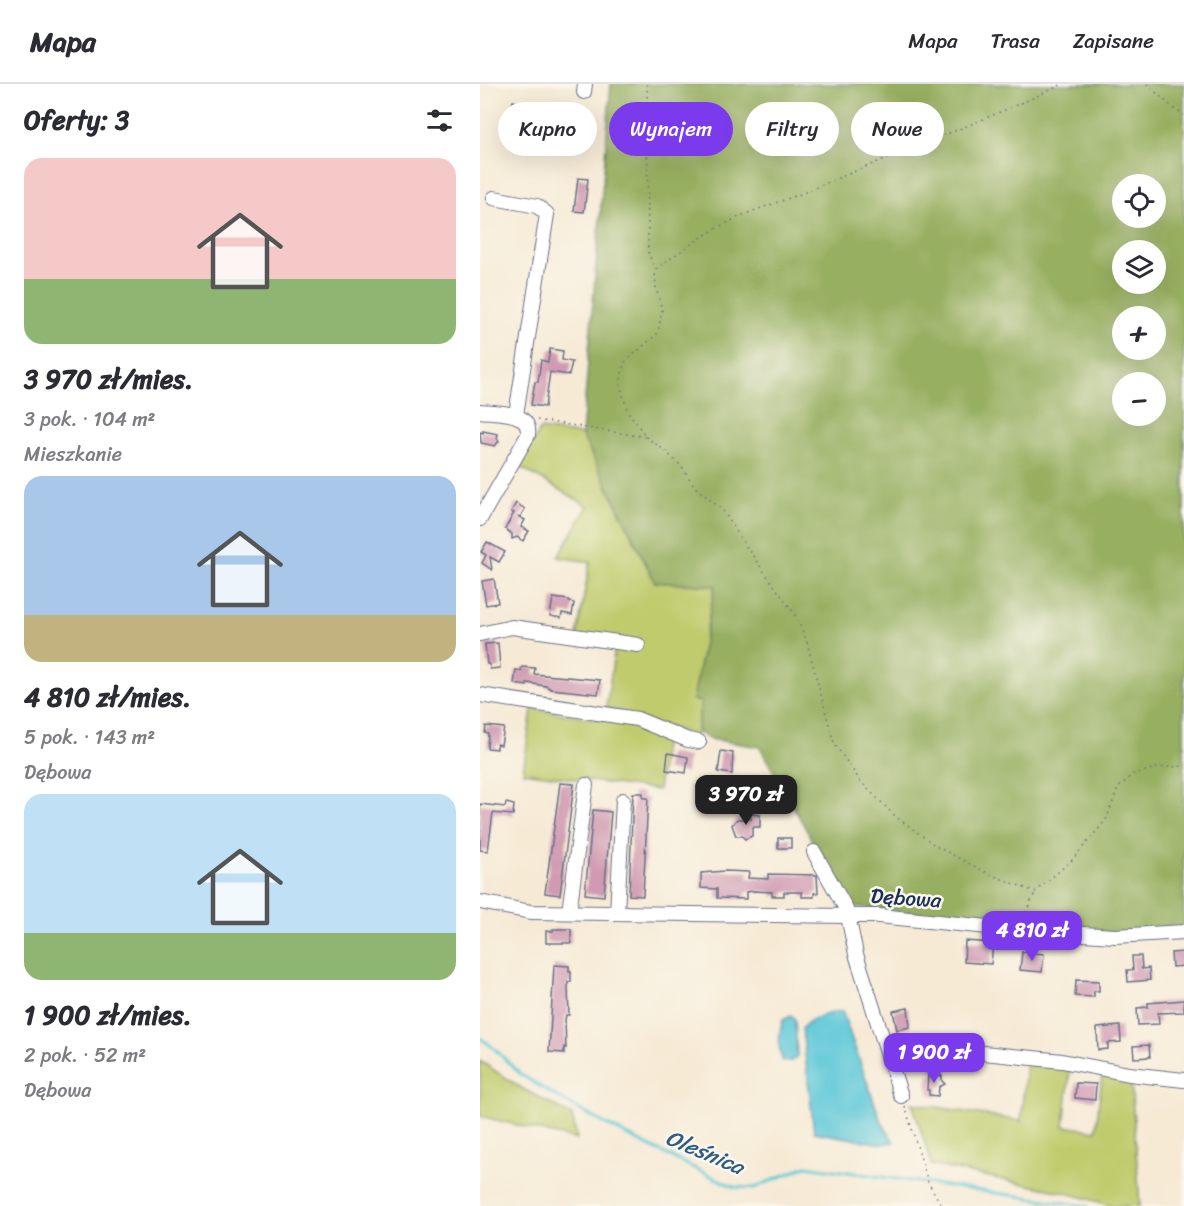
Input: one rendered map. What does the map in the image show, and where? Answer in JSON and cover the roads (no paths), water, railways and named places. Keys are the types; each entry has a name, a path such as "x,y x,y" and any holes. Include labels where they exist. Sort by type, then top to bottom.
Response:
{"street":[{"path":"494,198 537,206 547,214 520,418"},
{"path":"480,411 520,418 528,425 528,435 480,519"},
{"path":"480,634 512,627 638,645"},
{"path":"480,695 637,719 688,740 699,742"},
{"path":"569,912 586,785"},
{"path":"617,913 623,800"},
{"path":"480,902 531,912 848,916 814,852"},
{"name":"Dębowa","path":"901,1096 856,954 848,916 879,916 1018,930 1115,936 1184,932"},
{"path":"885,1046 895,1044 1062,1061 1129,1074 1184,1080"}],"water":[{"path":"842,1011 881,1121 894,1142 882,1144 814,1132 802,1028 815,1018"},
{"path":"791,1016 795,1019 797,1056 785,1062 779,1046 780,1035 783,1020"}],"waterway":[{"name":"Oleśnica","path":"480,1038 519,1073 550,1093 628,1135 734,1187 754,1188 806,1166 1087,1206"}]}
